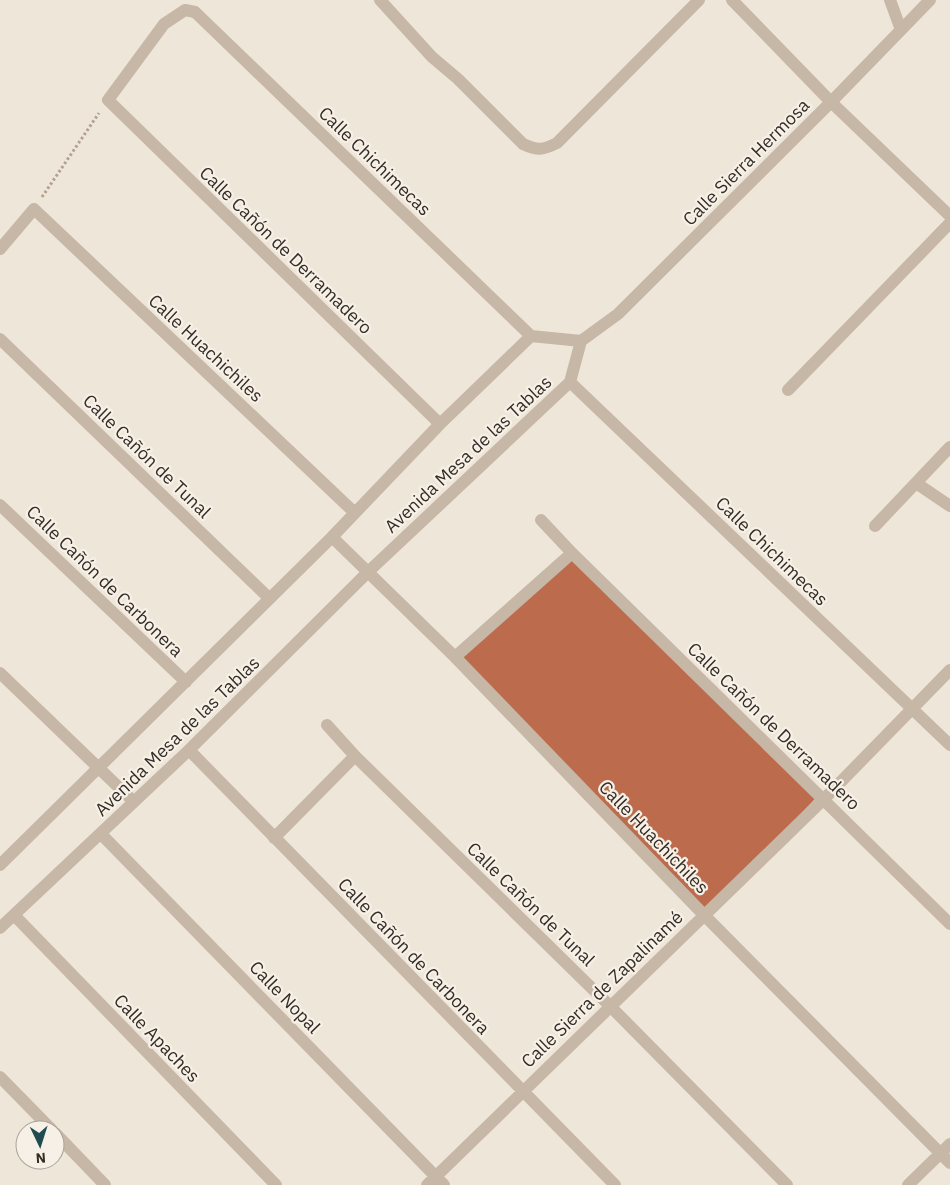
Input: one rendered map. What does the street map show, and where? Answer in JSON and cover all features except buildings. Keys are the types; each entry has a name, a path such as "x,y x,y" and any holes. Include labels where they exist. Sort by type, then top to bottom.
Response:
{"street":[{"path":"380,0 432,57 458,79 524,144 535,149 548,148 557,143 699,0"},
{"path":"732,0 831,102 950,216"},
{"path":"890,0 901,30"},
{"name":"Calle Sierra Hermosa","path":"581,341 618,314 831,102 930,0"},
{"name":"Calle Chichimecas","path":"108,100 164,24 185,10 195,12 531,336"},
{"name":"Calle Cañón de Derramadero","path":"108,100 440,424"},
{"path":"0,249 34,208"},
{"name":"Calle Huachichiles","path":"34,208 355,513"},
{"path":"788,390 950,223"},
{"path":"531,336 581,341"},
{"name":"Avenida Mesa de las Tablas","path":"0,865 332,537 440,424 531,336"},
{"name":"Calle Cañón de Tunal","path":"0,339 269,598"},
{"name":"Avenida Mesa de las Tablas","path":"0,928 189,750 368,572 570,382 581,341"},
{"name":"Calle Chichimecas","path":"570,382 950,746"},
{"path":"875,526 950,446"},
{"path":"916,483 950,506"},
{"name":"Calle Cañón de Carbonera","path":"0,505 186,682"},
{"name":"Calle Cañón de Derramadero","path":"541,520 572,553 950,924"},
{"name":"Calle Huachichiles","path":"332,537 455,657 704,915 945,1148 950,1162"},
{"path":"455,657 572,553"},
{"name":"Calle Sierra de Zapalinamé","path":"435,1182 522,1091 824,799 950,670"},
{"path":"0,673 134,801"},
{"name":"Calle Cañón de Tunal","path":"327,725 355,756 610,1006 787,1185"},
{"name":"Calle Cañón de Carbonera","path":"189,750 615,1185"},
{"path":"274,838 355,756"},
{"name":"Calle Nopal","path":"101,834 435,1182"},
{"name":"Calle Apaches","path":"14,915 276,1185"},
{"path":"0,1076 42,1120"},
{"path":"65,1143 105,1185"},
{"path":"908,1185 945,1148"}],"path":[{"path":"34,208 108,100"}]}
